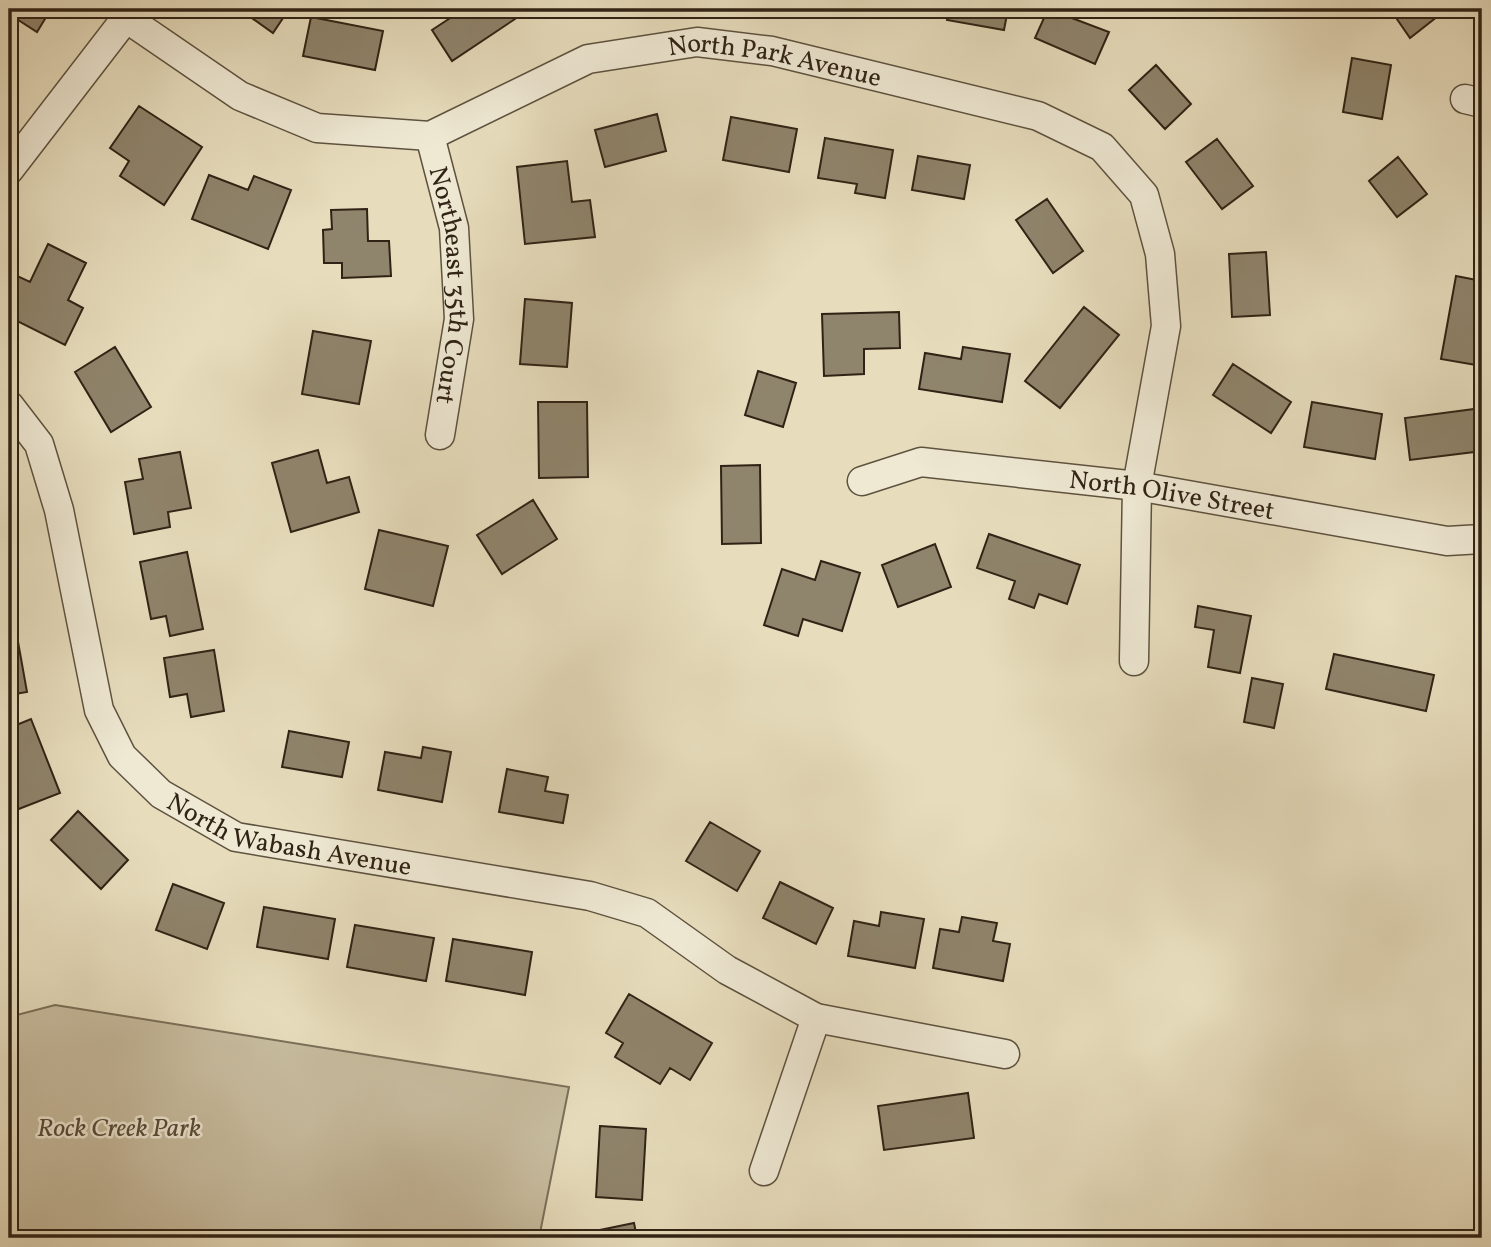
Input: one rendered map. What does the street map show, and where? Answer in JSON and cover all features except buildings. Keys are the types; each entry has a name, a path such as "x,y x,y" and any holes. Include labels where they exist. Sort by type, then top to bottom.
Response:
{"street":[{"path":"9,170 129,13 240,96 317,128 430,136"},
{"name":"North Park Avenue","path":"430,136 587,59 697,42 772,51 1038,116 1102,147 1144,195 1160,254 1166,326 1137,486 1134,661"},
{"name":"Northeast 35th Court","path":"430,136 454,228 459,319 440,435"},
{"name":"North Wabash Avenue","path":"9,405 39,444 55,497 99,709 122,756 161,794 236,836 590,896 646,914 727,970 816,1018 1005,1054"},
{"name":"North Olive Street","path":"862,481 921,462 1137,486 1447,541 1482,539"},
{"path":"764,1171 816,1018"}],"green space":[{"name":"Rock Creek Park","path":"55,1005 569,1087 539,1238 9,1238 9,1017"}]}
